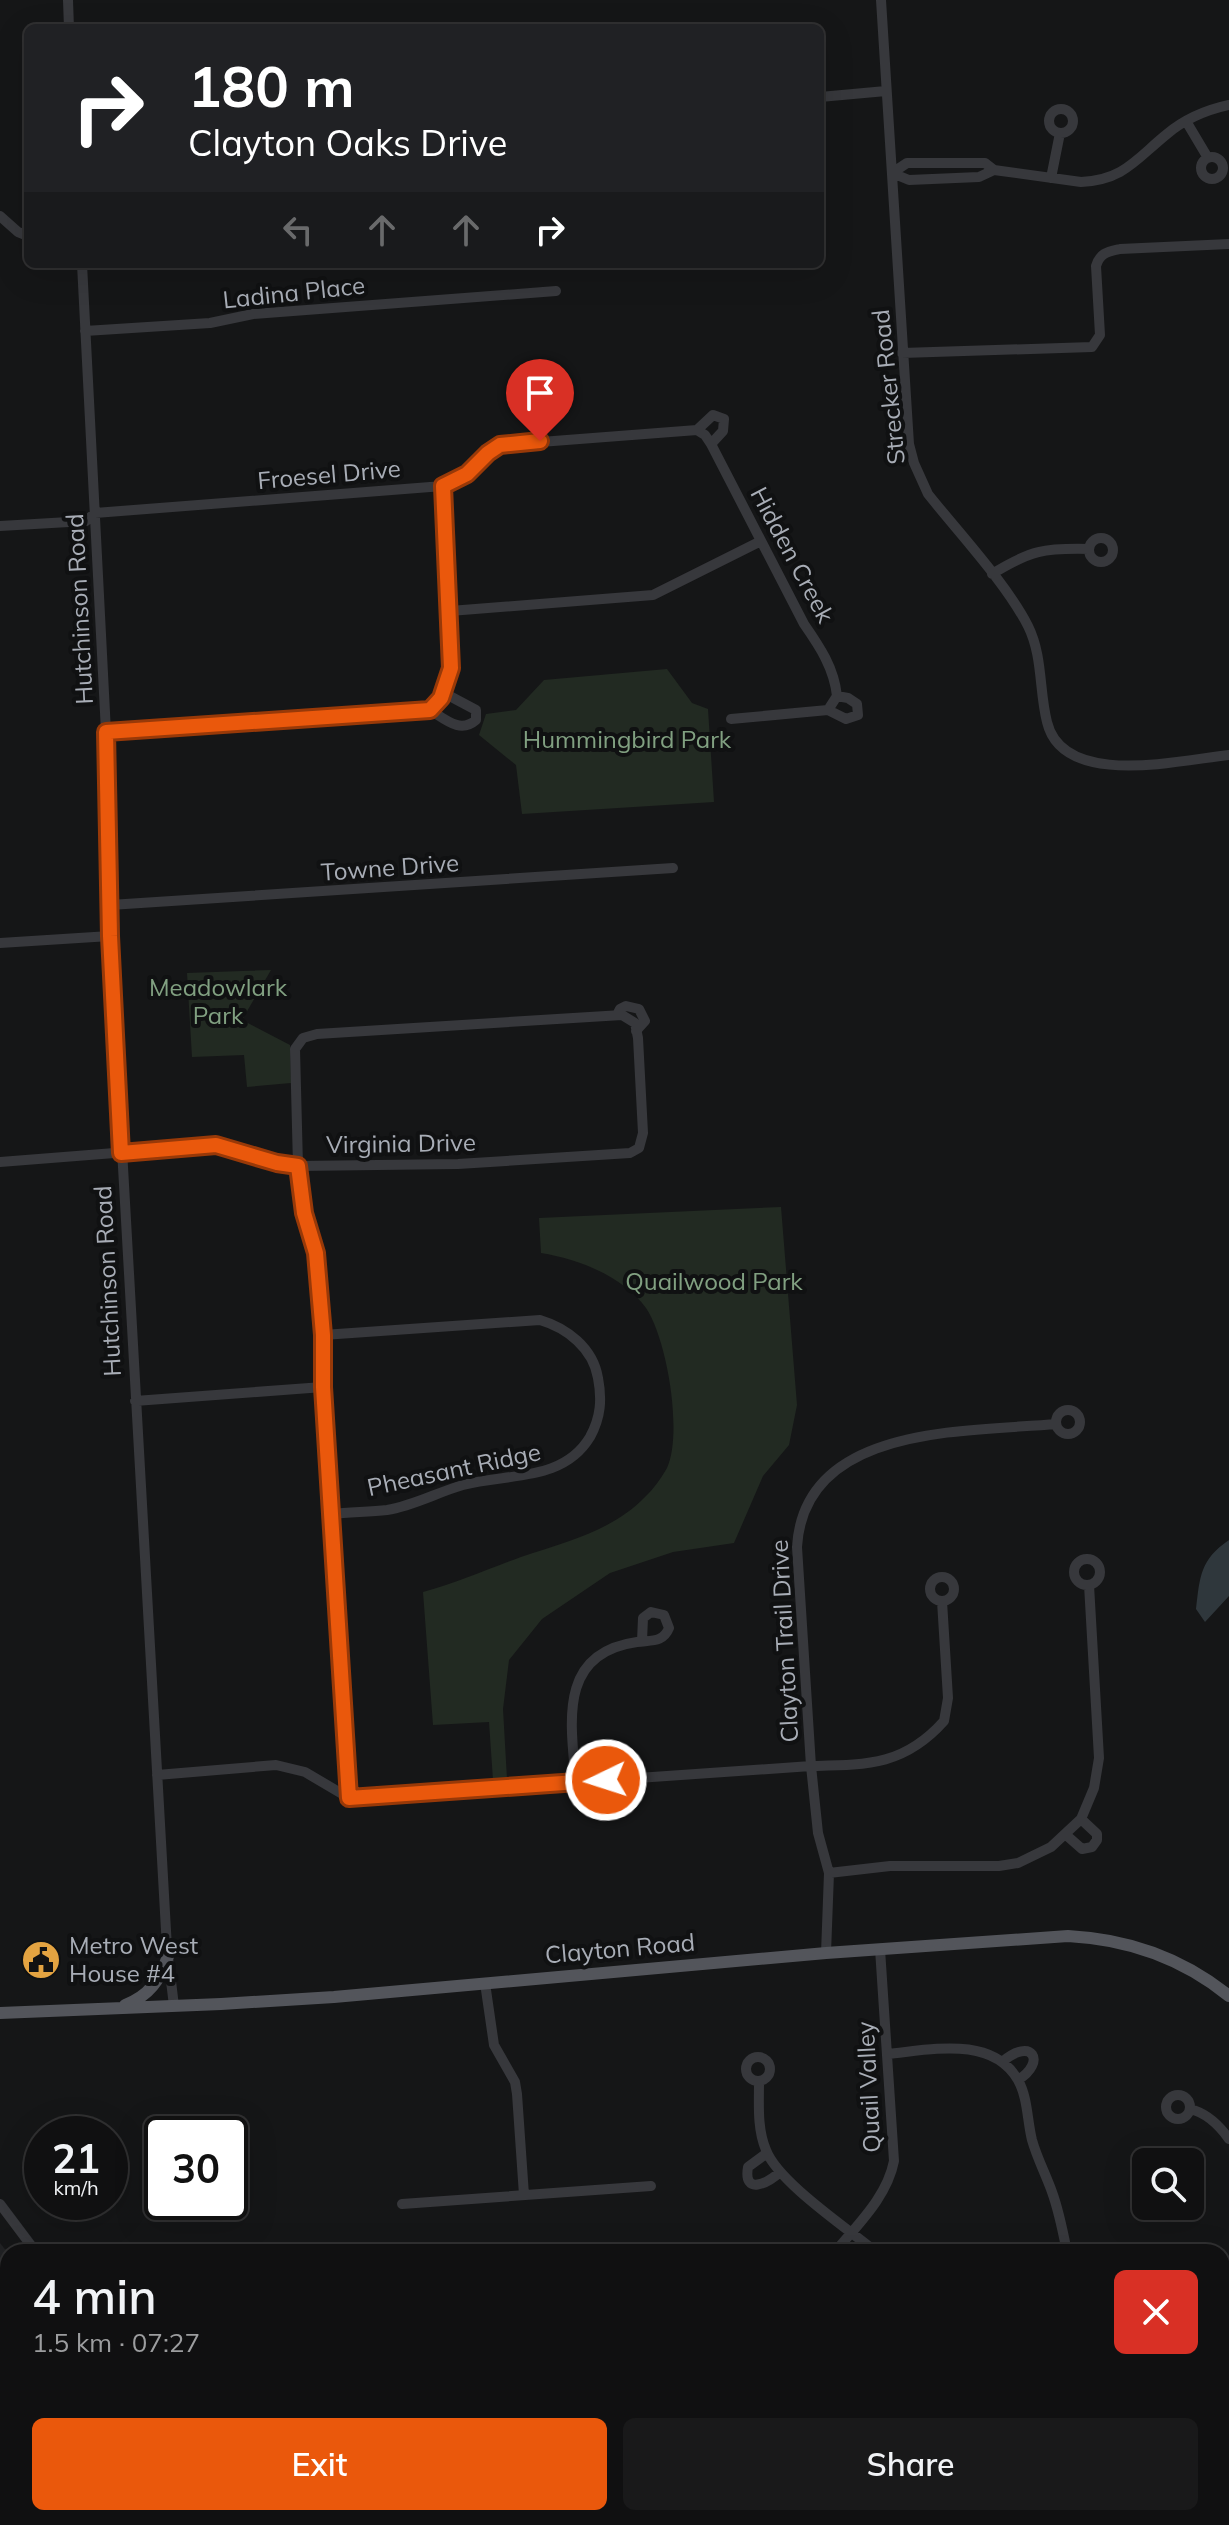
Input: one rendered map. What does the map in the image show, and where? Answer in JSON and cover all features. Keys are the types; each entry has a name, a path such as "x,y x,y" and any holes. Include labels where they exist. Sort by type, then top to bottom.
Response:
{"main road":[{"name":"Clayton Road","path":"0,2013 334,1997 826,1953 1051,1937 1104,1939 1138,1947 1171,1959 1229,1996"},
{"path":"117,2009 146,1994 157,1982 168,1956"}],"street":[{"path":"68,0 69,24"},
{"name":"Strecker Road","path":"881,0 909,444 920,479 1028,626 1037,651 1047,724 1059,746 1082,761 1109,765 1229,755"},
{"path":"824,97 886,91"},
{"path":"892,173 909,180 979,177 994,170 1095,181 1133,166 1186,121 1229,105"},
{"path":"1186,121 1208,158"},
{"path":"1051,178 1060,133"},
{"path":"0,216 24,234"},
{"path":"902,353 1092,347 1100,335 1096,266 1099,257 1120,249 1229,244"},
{"name":"Hutchinson Road","path":"82,268 106,732 110,936 121,1153 168,1956 174,2006"},
{"name":"Ladina Place","path":"85,331 210,323 253,314 556,291"},
{"name":"Froesel Drive","path":"0,526 86,521 95,513 443,486 467,474 500,445 697,430 713,415 724,419 723,431 711,444"},
{"name":"Hidden Creek","path":"697,430 711,444 804,624 822,650 835,677 833,704 731,719"},
{"path":"430,710 442,696 451,668 443,486"},
{"path":"450,611 653,595 761,541"},
{"path":"992,574 1036,551 1051,548 1089,549"},
{"path":"106,732 430,710 458,726 468,726 476,720 476,710 442,696"},
{"name":"Towne Drive","path":"110,905 673,868"},
{"path":"0,943 110,936"},
{"name":"Virginia Drive","path":"0,1162 216,1145 298,1166 458,1164 630,1153 639,1148 643,1141 643,1105 635,1023 617,1015 308,1035 298,1044 295,1058 298,1166"},
{"path":"298,1166 304,1213 316,1253 323,1335 323,1387 349,1798"},
{"name":"Pheasant Ridge","path":"323,1335 540,1320 563,1330 582,1345 597,1371 601,1391 601,1409 589,1439 580,1452 559,1467 463,1485 387,1510 332,1514"},
{"path":"135,1401 323,1387"},
{"name":"Clayton Trail Drive","path":"826,1953 829,1873 818,1833 811,1766 797,1547 803,1514 815,1492 840,1465 863,1453 924,1436 1056,1424"},
{"path":"829,1873 890,1866 999,1866 1037,1856 1081,1819 1094,1788 1099,1758 1089,1585"},
{"path":"157,1775 276,1765 305,1772 349,1798 871,1764 884,1761 919,1742 944,1721 948,1698 942,1601"},
{"path":"576,1783 570,1715 576,1685 586,1669 609,1650 642,1641 660,1640 668,1633 669,1624 664,1615 656,1611 643,1618 642,1641"},
{"path":"1065,1834 1082,1849 1092,1847 1097,1834 1081,1819"},
{"name":"Quail Valley","path":"841,2244 886,2186 894,2161 880,1949"},
{"path":"485,1983 494,2045 515,2082 524,2195"},
{"path":"887,2054 963,2048 977,2050 1002,2062 1018,2080 1025,2098 1035,2149 1057,2208 1065,2244"},
{"path":"1002,2062 1018,2050 1029,2053 1033,2066 1018,2080"},
{"path":"759,2082 760,2130 767,2153 780,2172 866,2244"},
{"path":"1190,2109 1213,2120 1229,2139"},
{"path":"767,2153 748,2167 748,2179 753,2184 761,2185 780,2172"},
{"path":"402,2204 651,2186"},
{"path":"0,2204 30,2244"}],"green space":[{"name":"Hummingbird Park","path":"667,669 692,703 708,709 714,802 522,814 516,765 479,735 486,714 516,710 544,680"},
{"name":"Meadowlark Park","path":"271,970 242,1020 290,1045 291,1083 247,1087 244,1055 192,1057 187,973"},
{"name":"Quailwood Park","path":"781,1207 797,1405 789,1445 763,1476 734,1543 673,1552 610,1573 542,1619 509,1660 503,1709 507,1779 493,1780 489,1722 433,1725 423,1592 571,1541 617,1519 648,1494 667,1468 672,1452 670,1386 654,1322 636,1297 612,1278 570,1260 541,1253 539,1218"}],"shaded area":[{"path":"1229,1540 1229,1596 1205,1622 1196,1609 1203,1570 1212,1555"}],"place":[{"name":"Metro West House #4","path":"41,1960"}],"route":[{"path":"540,441 500,445 467,474 443,486 451,668 441,698 430,710 106,732 110,936 121,1153 216,1145 298,1166 304,1213 316,1253 323,1335 323,1387 349,1798 606,1780"}]}
